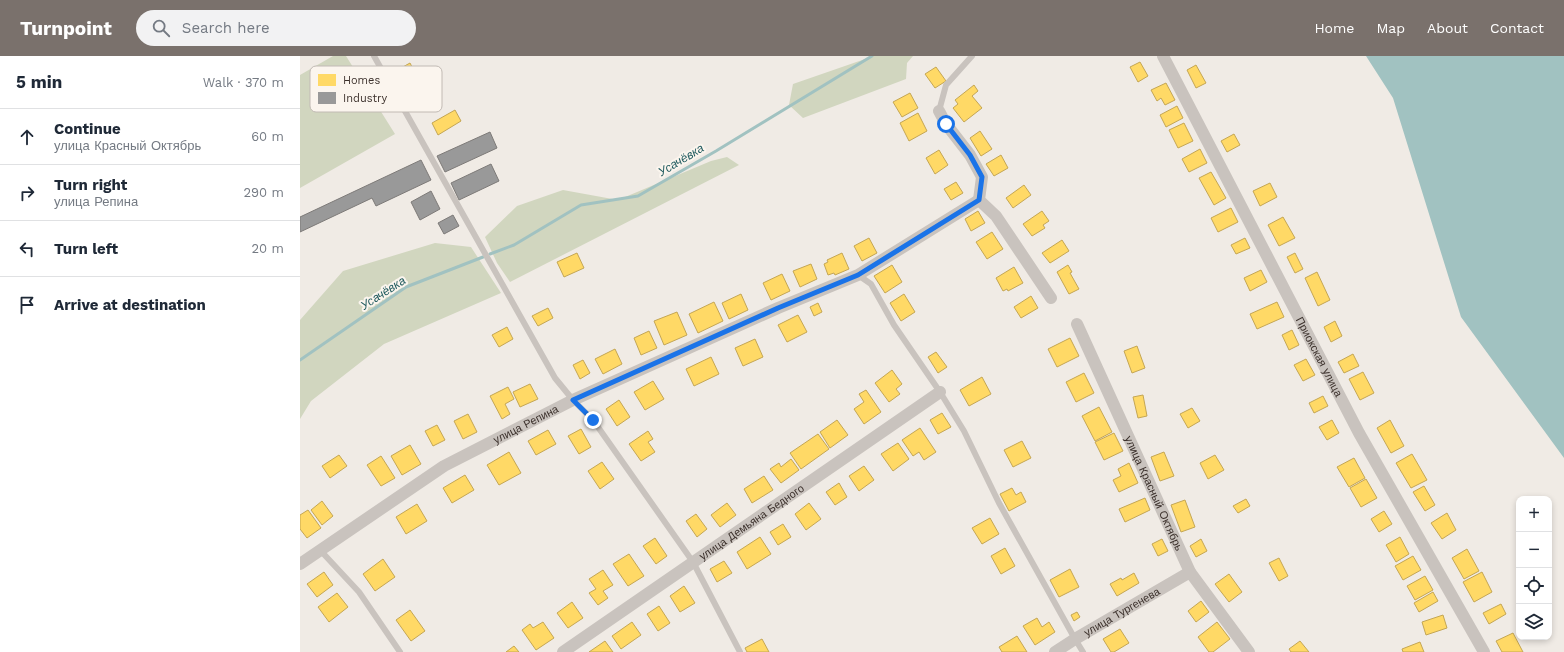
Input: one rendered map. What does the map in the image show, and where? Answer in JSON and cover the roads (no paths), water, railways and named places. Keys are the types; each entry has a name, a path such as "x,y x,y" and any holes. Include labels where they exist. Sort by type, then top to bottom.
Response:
{"street":[{"name":"Приокская улица","path":"1164,56 1359,433 1484,652"},
{"path":"939,111 946,124 970,155 982,177 979,200 996,216 1051,298"},
{"name":"улица Репина","path":"300,564 444,466 573,400 778,308 858,275 979,200"},
{"name":"улица Красный Октябрь","path":"1077,324 1190,572 1249,652"},
{"name":"улица Демьяна Бедного","path":"563,652 940,392"},
{"name":"улица Тургенева","path":"1055,652 1074,639 1190,572"}],"lane":[{"path":"374,56 380,66"},
{"path":"939,111 946,85 972,56"},
{"path":"405,112 555,378 573,400 593,420 693,562 740,652"},
{"path":"858,275 871,284 894,325 940,392 964,431 999,503 1074,639 1083,652"},
{"path":"320,550 359,592 400,652"}],"water":[{"path":"1366,56 1564,56 1564,458 1461,317 1393,98"}],"waterway":[{"name":"Усачёвка","path":"490,254 514,245 581,205 638,196 716,151 872,56"},
{"name":"Усачёвка","path":"300,360 406,287 483,257"}]}
